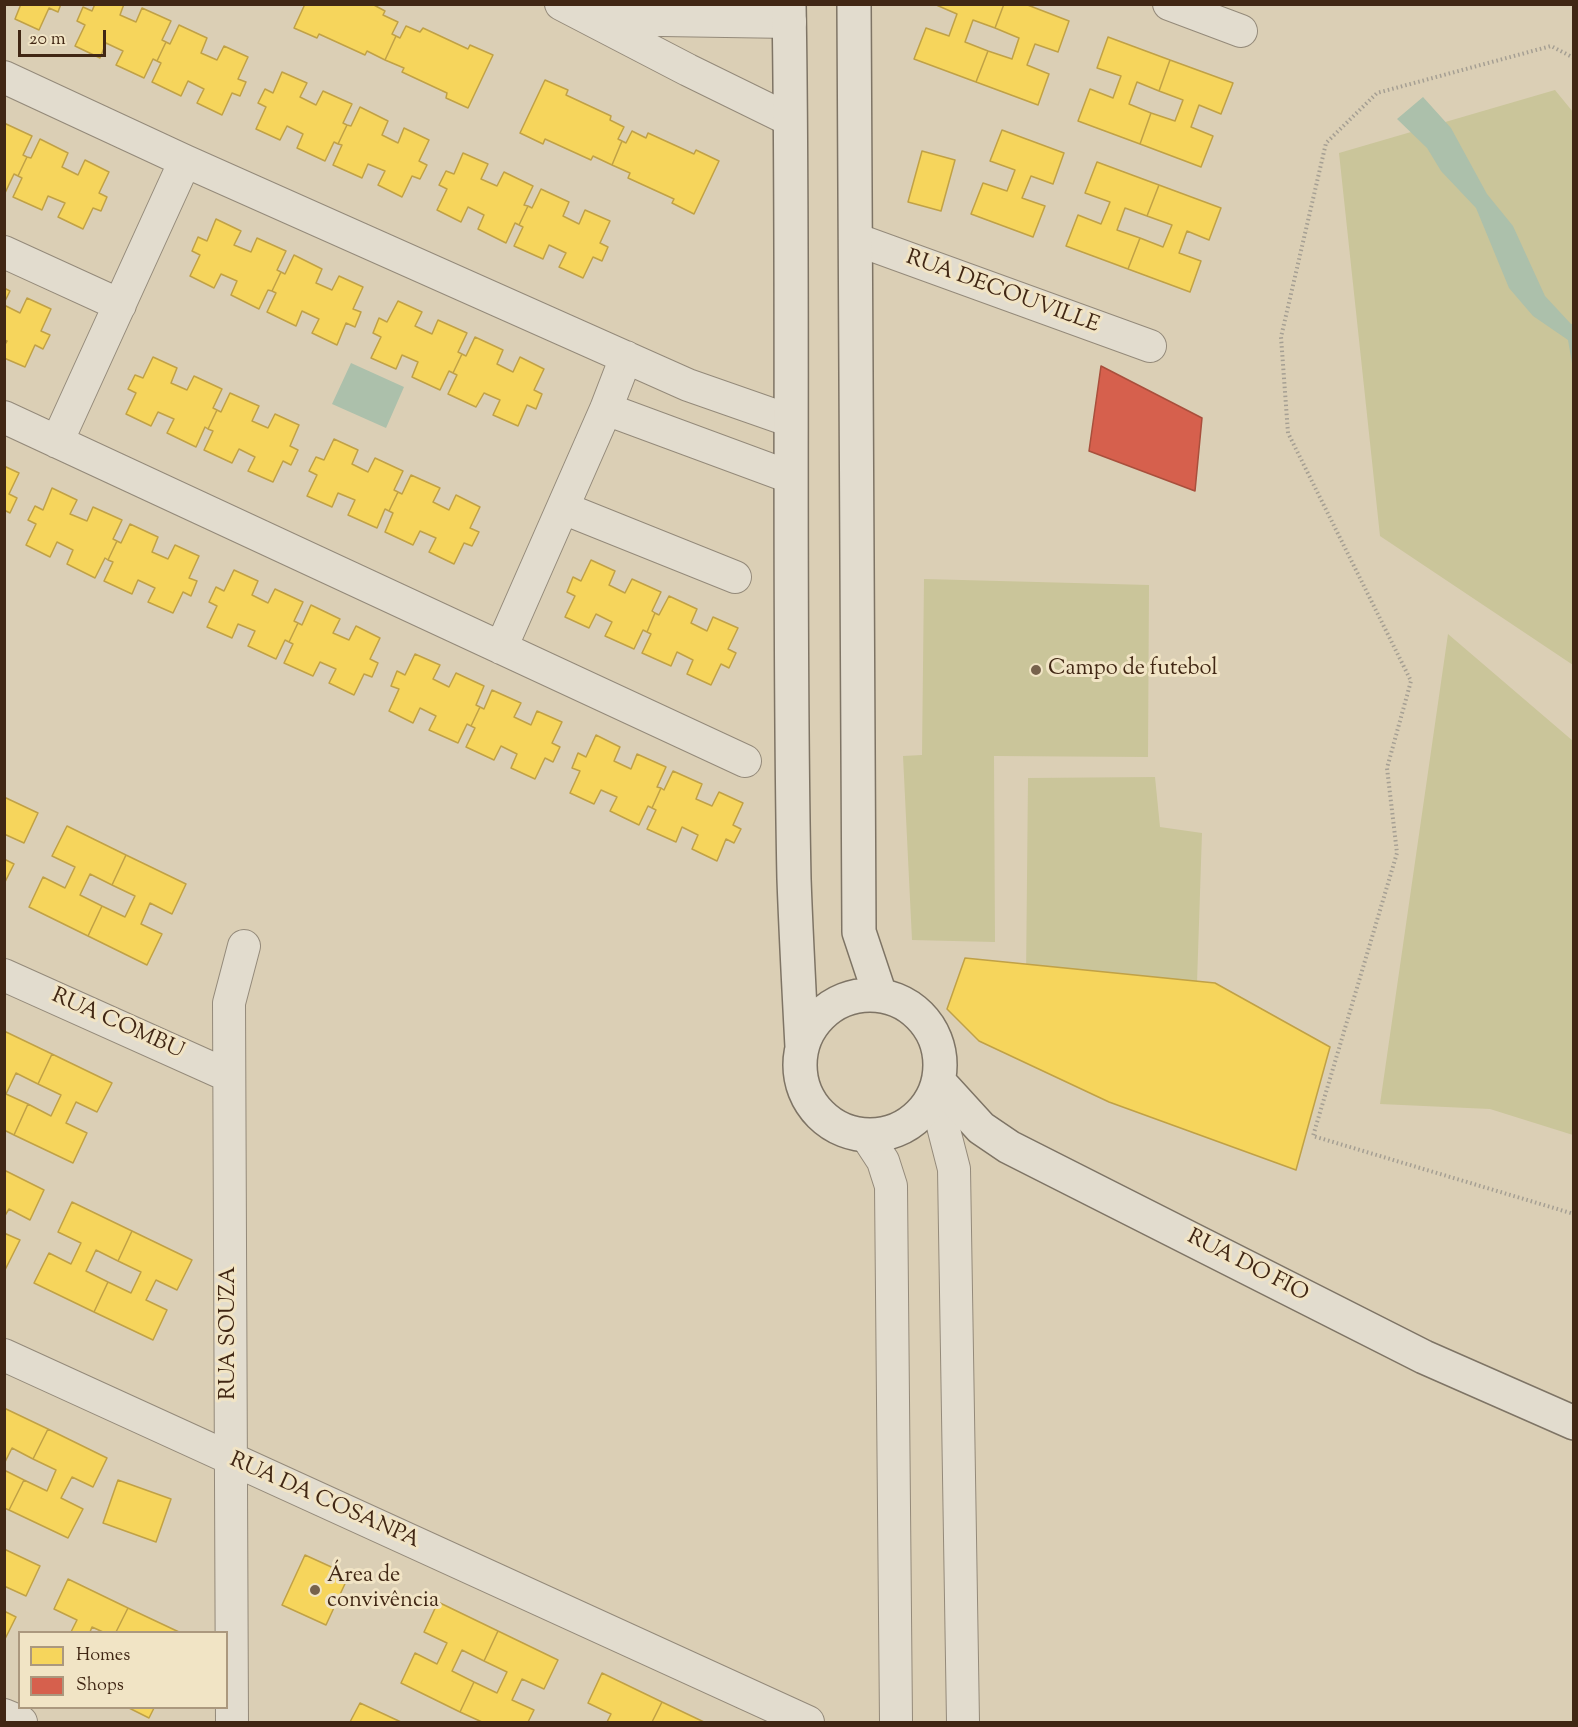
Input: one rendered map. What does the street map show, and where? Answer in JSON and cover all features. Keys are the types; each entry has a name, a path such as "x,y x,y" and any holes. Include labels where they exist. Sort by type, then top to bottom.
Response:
{"street":[{"path":"561,4 679,66 790,120"},
{"path":"854,4 859,932 880,995"},
{"path":"1169,4 1241,31"},
{"path":"591,19 790,13 790,477 794,871 802,1047 799,1067 803,1088 813,1106 827,1121 845,1131 866,1136 887,1134 907,1126 923,1112 937,1088"},
{"path":"4,77 185,161 688,385 791,422"},
{"path":"57,442 185,161"},
{"name":"RUA DECOUVILLE","path":"855,239 1150,346"},
{"path":"4,252 120,305"},
{"path":"501,648 626,357"},
{"path":"606,408 790,477"},
{"path":"4,417 745,761"},
{"path":"563,508 735,577"},
{"name":"RUA SOUZA","path":"232,1722 229,1003 244,946"},
{"name":"RUA COMBU","path":"4,975 229,1076"},
{"path":"802,1047 809,1028 823,1012 840,1001 860,995 880,995 908,1005 929,1025 940,1053 937,1088 954,1169 963,1722"},
{"name":"RUA DO FIO","path":"937,1088 981,1128 1010,1147 1424,1357 1574,1423"},
{"path":"866,1136 883,1161 891,1186 896,1722"},
{"name":"RUA DA COSANPA","path":"4,1355 808,1722"},
{"path":"4,1715 21,1722"}],"path":[{"path":"1574,58 1551,46 1377,93 1326,143 1281,337 1288,433 1411,681 1387,768 1397,853 1313,1136 1574,1214"}],"shaded area":[{"path":"1555,90 1573,112 1573,665 1380,536 1339,153"},
{"path":"1423,97 1451,128 1487,194 1513,226 1545,296 1573,324 1573,369 1568,340 1533,316 1509,288 1476,208 1441,171 1427,148 1397,119"},
{"path":"351,363 404,387 386,428 332,404"},
{"name":"Campo de futebol","path":"924,579 1149,585 1148,757 994,756 995,942 912,940 903,756 922,755"},
{"path":"1448,634 1573,741 1573,1135 1490,1109 1380,1104"},
{"path":"1155,777 1160,827 1202,833 1197,983 1026,979 1028,778"}],"building: Homes":[{"path":"21,4 61,4 58,12 49,8 39,30 15,19"},
{"path":"95,4 124,4 120,15 136,22 142,8 171,21 162,40 166,42 157,61 153,59 144,78 116,65 123,51 106,43 100,58 75,46 85,25 77,21 83,7 92,11"},
{"path":"305,4 372,4 385,11 383,15 398,22 392,34 396,36 385,60 367,51 365,55 319,34 317,38 294,28"},
{"path":"934,4 1004,4 995,28 973,20 965,42 988,51 976,82 914,59 926,28 949,36 957,14"},
{"path":"1004,4 1025,4 1069,21 1058,52 1035,44 1027,65 1049,74 1038,105 976,82 988,51 1012,59 1019,38 995,28"},
{"path":"179,25 207,38 201,53 217,60 224,46 248,57 238,79 246,82 240,96 232,93 222,115 197,103 204,89 188,81 181,96 152,82 161,63 157,61 166,42 170,44"},
{"path":"406,26 420,32 423,28 468,49 470,45 493,55 468,108 446,98 447,93 402,72 404,68 385,60 396,36 400,38"},
{"path":"1108,37 1170,60 1159,91 1137,82 1129,104 1151,113 1140,144 1078,121 1090,89 1113,98 1121,76 1097,68"},
{"path":"1170,60 1233,83 1221,114 1199,105 1191,127 1213,136 1201,167 1140,144 1151,113 1175,121 1183,100 1159,91"},
{"path":"282,72 307,83 300,97 316,105 323,91 352,104 343,123 347,125 338,144 334,142 325,161 297,148 303,134 287,126 280,140 256,129 266,107 258,103 265,89 273,93"},
{"path":"545,80 568,90 566,95 611,116 610,120 624,127 618,139 622,141 612,165 593,156 591,160 545,139 543,144 520,133"},
{"path":"360,107 388,121 382,135 398,143 404,128 429,140 419,161 427,165 420,179 412,176 402,197 378,185 385,171 368,164 362,178 333,165 342,145 338,144 347,125 351,126"},
{"path":"4,123 32,136 23,155 27,157 18,176 14,174 5,193"},
{"path":"1002,130 1064,153 1053,184 1031,176 1022,198 1045,206 1033,237 971,214 983,183 1007,191 1015,170 990,161"},
{"path":"632,131 646,138 648,133 694,154 696,150 719,161 694,214 672,203 674,199 628,178 630,173 612,165 622,141 626,143"},
{"path":"40,139 68,153 62,167 78,175 85,160 109,172 99,193 107,197 101,211 93,208 83,229 58,217 65,203 48,196 42,210 13,197 22,178 18,176 27,157 31,158"},
{"path":"922,151 955,160 941,211 908,202"},
{"path":"463,153 488,164 481,179 497,186 504,172 533,186 524,205 528,206 519,225 515,223 506,243 478,229 484,215 468,207 461,222 437,210 447,189 439,185 446,171 454,174"},
{"path":"1097,162 1159,185 1147,216 1125,208 1117,230 1140,238 1128,269 1066,246 1078,215 1101,224 1110,202 1085,193"},
{"path":"1159,185 1221,208 1209,240 1187,231 1179,253 1201,261 1190,292 1128,269 1140,238 1163,247 1172,225 1147,216"},
{"path":"541,189 569,202 563,216 579,224 585,210 610,221 600,243 608,247 602,261 593,257 583,278 559,267 566,253 549,245 543,259 514,246 523,227 519,225 528,206 532,208"},
{"path":"216,219 241,231 234,245 251,252 257,238 286,251 277,270 281,272 272,291 268,290 259,309 231,295 237,281 221,274 214,288 190,276 200,255 192,251 198,237 207,241"},
{"path":"294,255 322,269 316,283 332,290 339,276 363,287 353,309 361,312 355,327 346,323 337,345 312,333 319,319 302,311 296,326 267,312 276,293 272,291 281,272 285,274"},
{"path":"4,288 10,291 4,303"},
{"path":"27,298 51,309 41,331 50,335 43,349 35,345 25,367 4,358 4,346 7,341 4,340 4,305 20,313"},
{"path":"398,301 422,312 415,326 432,334 438,320 467,333 458,352 462,354 453,373 449,371 440,390 412,377 418,362 402,355 396,369 371,358 381,337 373,333 379,318 387,322"},
{"path":"475,337 503,350 497,364 513,372 520,357 544,369 534,390 542,394 536,409 527,405 518,426 493,415 500,400 484,393 476,407 448,394 457,375 453,373 462,354 466,356"},
{"path":"153,357 177,368 171,383 187,390 194,376 222,389 213,408 217,410 208,429 205,427 196,447 167,433 174,419 158,412 151,426 126,414 136,393 128,389 135,375 143,378"},
{"path":"230,393 259,406 252,421 268,428 275,414 299,425 290,446 298,450 291,465 283,461 273,482 248,471 255,457 239,449 232,463 204,450 213,431 208,429 217,410 221,412"},
{"path":"334,439 358,450 352,464 368,472 375,458 403,471 394,490 398,492 389,511 385,509 377,528 348,515 355,500 338,493 332,507 307,496 317,475 309,471 316,457 324,460"},
{"path":"4,466 19,473 9,494 17,498 10,513 4,510"},
{"path":"411,475 440,488 433,502 449,510 456,495 480,507 470,528 479,532 472,546 464,543 454,564 429,552 436,538 420,531 413,545 385,532 393,513 389,511 398,492 402,494"},
{"path":"52,488 77,500 70,514 87,521 93,507 122,520 113,539 117,541 108,560 105,558 95,578 67,564 73,550 57,542 50,557 26,545 36,524 28,520 35,506 43,510"},
{"path":"130,524 158,537 152,552 168,559 175,545 199,556 189,578 197,581 191,596 183,592 173,613 148,602 155,588 138,580 132,594 104,581 113,562 108,560 117,541 121,543"},
{"path":"591,560 615,571 609,585 625,593 632,579 661,592 652,611 655,613 647,632 643,630 634,649 605,636 612,622 596,614 589,628 565,617 575,596 567,592 573,577 581,581"},
{"path":"234,570 258,581 252,595 268,603 275,589 303,602 294,621 298,623 289,642 285,640 276,659 248,646 255,631 238,624 232,638 207,627 217,606 209,602 216,587 224,591"},
{"path":"669,596 697,609 691,623 707,631 713,617 738,628 728,649 736,653 729,668 721,664 711,685 687,674 693,660 677,652 671,666 642,653 651,634 647,632 655,613 659,615"},
{"path":"311,605 340,619 333,633 349,640 356,626 380,638 370,659 378,663 372,677 364,674 354,695 329,683 336,669 320,662 313,676 284,663 293,644 289,642 298,623 302,625"},
{"path":"415,654 440,665 433,679 449,687 456,673 484,686 476,705 480,707 471,726 467,724 458,743 429,730 436,716 420,708 413,723 389,711 399,689 391,686 397,671 405,675"},
{"path":"492,690 521,703 514,717 531,725 537,711 562,722 552,743 560,747 553,762 545,758 535,779 511,768 517,754 501,746 494,760 466,747 475,728 471,726 480,707 484,709"},
{"path":"596,735 620,747 614,761 631,769 637,754 666,767 657,787 661,788 652,808 648,806 639,825 610,811 617,797 601,790 594,804 570,793 580,771 572,768 578,753 586,757"},
{"path":"673,771 702,784 696,799 712,806 719,792 743,803 733,825 741,829 734,843 726,839 717,861 692,849 698,835 682,827 676,842 647,829 656,810 652,808 661,788 664,790"},
{"path":"4,797 38,813 24,843 4,834"},
{"path":"67,826 126,855 112,885 90,874 80,895 102,906 88,936 29,907 43,877 65,888 75,867 52,856"},
{"path":"126,855 186,884 172,914 150,903 141,924 162,934 147,965 88,936 102,906 125,917 135,896 112,885"},
{"path":"4,859 14,864 4,884"},
{"path":"965,958 1215,983 1330,1047 1296,1170 1109,1102 979,1041 947,1009"},
{"path":"4,1031 52,1054 38,1084 16,1073 6,1094 28,1104 14,1135 4,1130"},
{"path":"52,1054 112,1083 97,1112 76,1102 66,1123 87,1133 73,1163 14,1135 28,1104 51,1116 61,1095 38,1084"},
{"path":"4,1170 44,1190 30,1220 9,1209 4,1217"},
{"path":"72,1202 132,1231 118,1261 96,1250 86,1271 108,1282 94,1312 34,1283 49,1253 71,1264 81,1243 58,1232"},
{"path":"132,1231 192,1260 177,1290 156,1280 146,1300 167,1310 153,1340 94,1312 108,1282 131,1293 141,1272 118,1261"},
{"path":"4,1233 20,1240 5,1270 4,1270"},
{"path":"4,1408 48,1429 33,1459 12,1448 4,1464"},
{"path":"48,1429 107,1458 93,1487 72,1477 61,1498 83,1509 68,1538 9,1510 24,1480 47,1491 56,1470 33,1459"},
{"path":"4,1470 24,1480 9,1510 4,1508"},
{"path":"118,1480 171,1499 156,1542 103,1523"},
{"path":"4,1549 40,1566 26,1596 4,1586"},
{"name":"Área de convivência","path":"305,1555 349,1575 326,1625 282,1605"},
{"path":"68,1579 128,1608 116,1631 101,1631 92,1627 90,1631 72,1631 77,1620 54,1609"},
{"path":"438,1602 498,1631 484,1661 462,1650 452,1671 474,1682 460,1712 401,1683 415,1653 437,1664 447,1643 424,1632"},
{"path":"128,1608 177,1631 116,1631"},
{"path":"4,1611 16,1617 4,1641"},
{"path":"498,1631 558,1660 544,1689 522,1679 512,1700 534,1710 528,1722 482,1722 460,1712 474,1682 497,1693 507,1672 484,1661"},
{"path":"602,1673 662,1702 652,1722 607,1722 611,1714 588,1703"},
{"path":"662,1702 704,1722 652,1722"},
{"path":"360,1703 401,1722 350,1722"},
{"path":"131,1709 154,1709 149,1718"}],"building: Shops":[{"path":"1101,366 1202,418 1195,491 1089,451"}],"place":[{"name":"Campo de futebol","path":"1036,670"},
{"name":"Área de convivência","path":"315,1590"}]}
